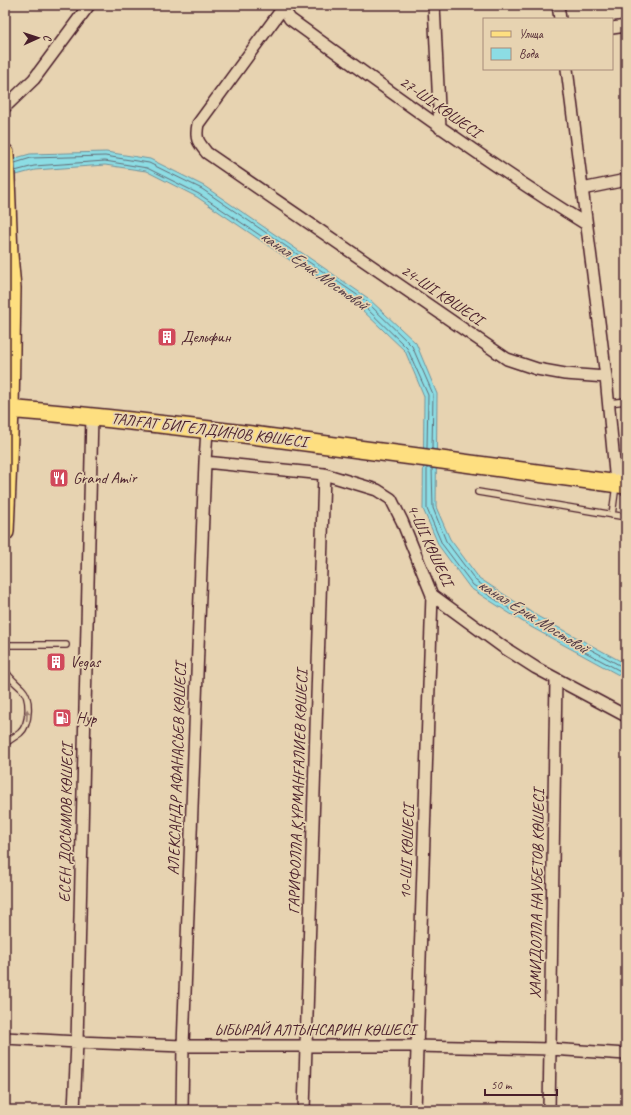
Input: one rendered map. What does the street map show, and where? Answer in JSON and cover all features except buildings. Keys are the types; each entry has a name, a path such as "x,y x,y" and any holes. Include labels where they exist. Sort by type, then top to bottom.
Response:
{"main road":[{"path":"5,153 9,255 12,288 5,532"},
{"path":"10,379 18,399 23,406 36,412"},
{"name":"ТАЛҒАТ БИГЕЛДИНОВ КӨШЕСІ","path":"8,409 92,416 207,430 621,484"},
{"path":"9,430 18,417 36,412"}],"street":[{"path":"5,108 34,79 89,5"},
{"path":"434,5 440,128"},
{"path":"558,5 560,18"},
{"name":"27-ШІ КӨШЕСІ","path":"284,7 290,19 440,128 550,202 586,224"},
{"name":"24-ШІ КӨШЕСІ","path":"284,7 198,124 196,133 198,142 207,154 507,359 537,368 565,374 606,377"},
{"path":"613,28 626,26"},
{"path":"566,70 609,403 621,484"},
{"path":"582,189 626,180"},
{"name":"ЕСЕН ДОСЫМОВ КӨШЕСІ","path":"74,1110 77,1042 92,416"},
{"name":"АЛЕКСАНДР АФАНАСЬЕВ КӨШЕСІ","path":"182,1110 183,1046 207,430"},
{"name":"4-ШІ КӨШЕСІ","path":"205,462 324,474 377,490 391,499 402,521 432,595 504,647 556,679 626,716"},
{"name":"ГАРИФОЛЛА ҚҰРМАНҒАЛИЕВ КӨШЕСІ","path":"304,1110 324,474"},
{"name":"10-ШІ КӨШЕСІ","path":"415,1110 432,595"},
{"name":"ХАМИДОЛЛА НАУБЕТОВ КӨШЕСІ","path":"549,1110 556,679"},
{"name":"ЫБЫРАЙ АЛТЫНСАРИН КӨШЕСІ","path":"5,1038 183,1046 416,1046 551,1049 626,1054"}],"lane":[{"path":"609,403 626,401"},
{"path":"612,515 621,484"},
{"path":"478,492 626,517"},
{"path":"5,645 66,645"},
{"path":"5,670 14,683 23,690 28,700 26,725 20,733 13,736 5,744"}],"water":[{"name":"канал Ерик Мостовой","path":"106,152 150,159 204,186 368,298 416,343 437,394 436,507 450,539 479,578 537,616 626,664 626,679 531,627 470,588 439,546 423,509 424,396 405,351 360,308 197,197 146,171 105,165 35,170 5,178 5,161 30,154"}],"place":[{"name":"Дельфин","path":"167,337"},
{"name":"Grand Amir","path":"59,478"},
{"name":"Vegas","path":"56,662"},
{"name":"Нур","path":"62,718"}]}
